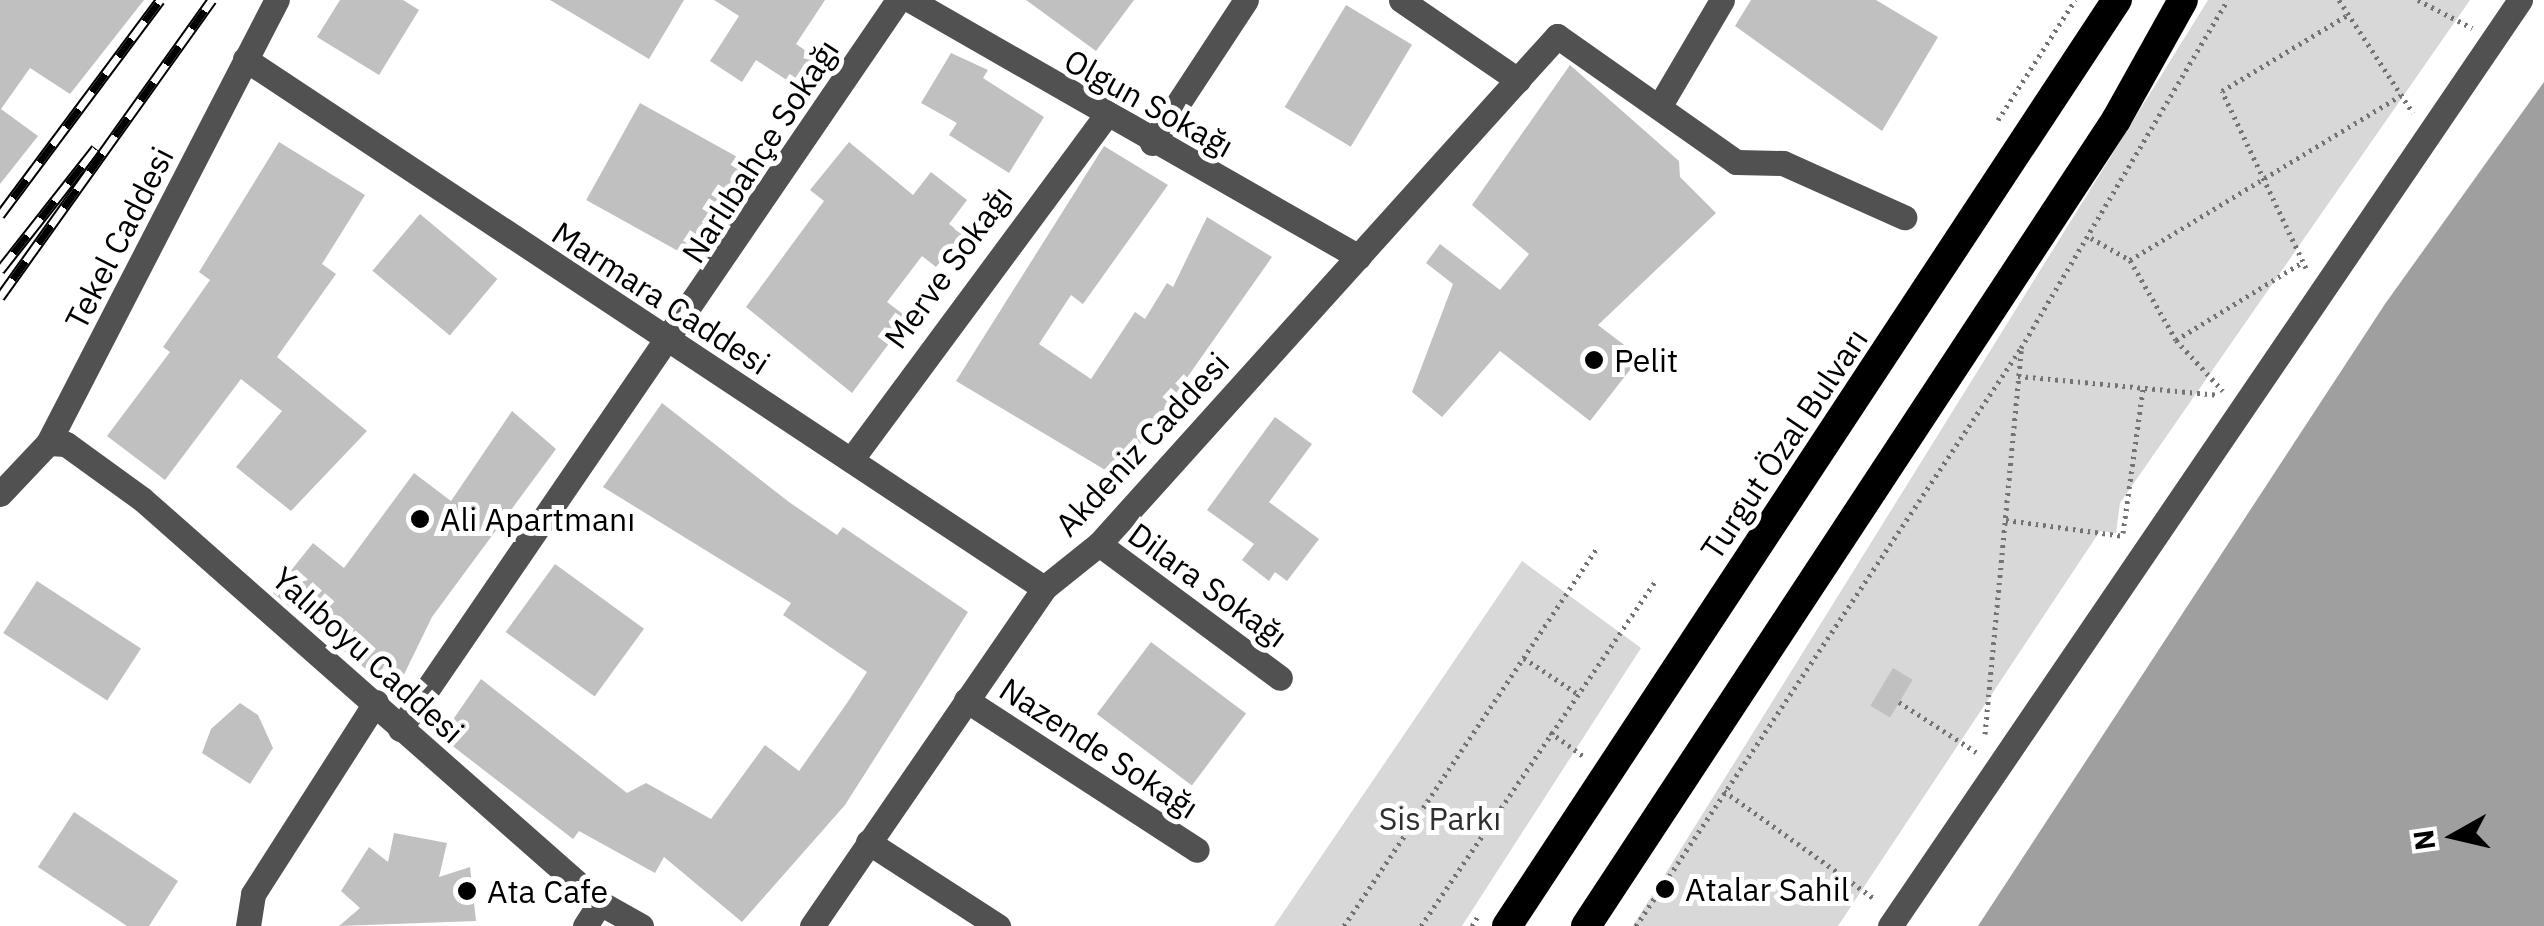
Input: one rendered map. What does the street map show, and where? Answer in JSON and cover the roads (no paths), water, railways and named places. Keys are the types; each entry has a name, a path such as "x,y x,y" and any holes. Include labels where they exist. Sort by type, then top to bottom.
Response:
{"highway":[{"name":"Turgut Özal Bulvarı","path":"1507,926 2116,0"},
{"path":"1586,926 2116,120 2183,0"}],"street":[{"name":"Tekel Caddesi","path":"0,494 48,443 277,0"},
{"name":"Narlıbahçe Sokağı","path":"400,730 671,345 898,0"},
{"name":"Olgun Sokağı","path":"910,0 1105,117 1359,256"},
{"path":"1152,143 1246,0"},
{"path":"1401,0 1518,80"},
{"path":"1722,0 1659,108 1736,162 1783,164 1904,217"},
{"path":"1894,920 2316,288 2520,0"},
{"name":"Akdeniz Caddesi","path":"812,926 1044,588 1098,544 1557,36 1659,108"},
{"name":"Marmara Caddesi","path":"245,58 671,345 1044,588"},
{"name":"Merve Sokağı","path":"850,460 1105,117"},
{"name":"Yalıboyu Caddesi","path":"48,443 66,444 142,499 600,902 641,926"},
{"name":"Dilara Sokağı","path":"1098,544 1280,678"},
{"name":"Nazende Sokağı","path":"966,700 1197,850"},
{"path":"248,926 253,894 376,702"},
{"path":"868,842 998,926"},
{"path":"585,926 600,902"}],"railway":[{"path":"0,215 160,0"},
{"path":"0,297 212,0"},
{"path":"0,270 96,148"}],"place":[{"name":"Pelit","path":"1594,360"},
{"name":"Ali Apartmanı","path":"420,519"},
{"name":"Atalar Sahil","path":"1665,889"},
{"name":"Ata Cafe","path":"467,891"}],"park label":[{"name":"Sis Parkı","path":"1440,818"}]}
